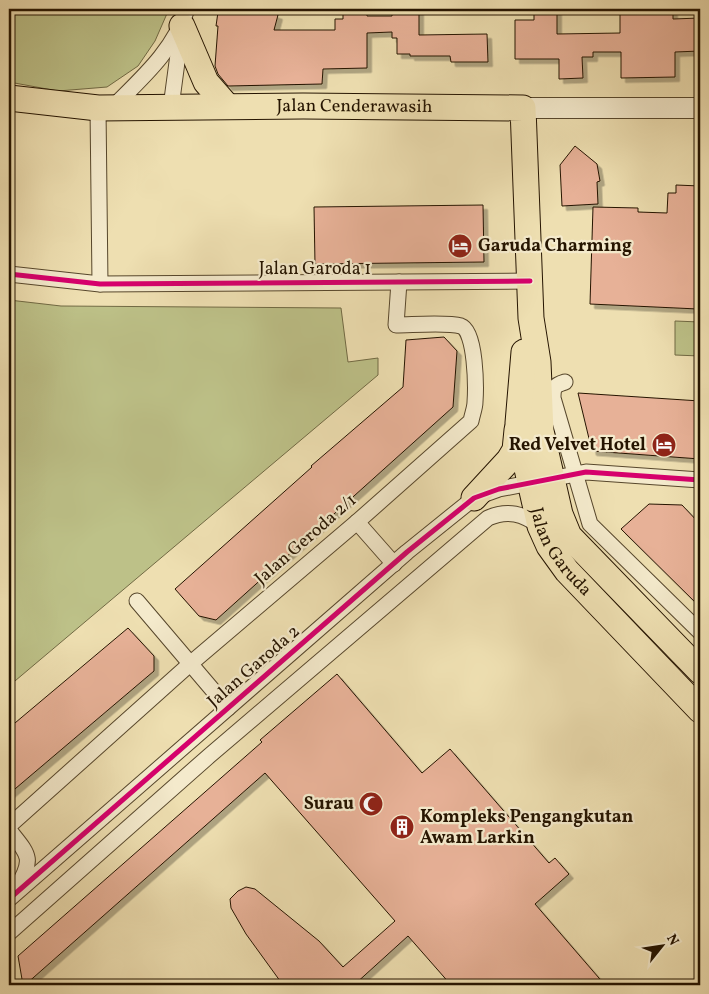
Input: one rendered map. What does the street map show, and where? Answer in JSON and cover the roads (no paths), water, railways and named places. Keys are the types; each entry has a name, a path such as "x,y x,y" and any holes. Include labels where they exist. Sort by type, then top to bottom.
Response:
{"main road":[{"path":"184,17 206,82 227,106"},
{"name":"Jalan Cenderawasih","path":"9,98 106,107 523,108"},
{"name":"Jalan Garuda","path":"523,108 531,318 538,362 541,431 560,514 569,536 700,671"},
{"name":"Jalan Garuda","path":"531,318 522,361 518,423 553,478 540,526 549,546 567,571 700,710"},
{"path":"474,498 515,450 518,423"}],"street":[{"path":"172,107 184,17"},
{"path":"100,284 106,107 164,55 184,17"},
{"name":"Jalan Cenderawasih","path":"523,108 700,108"},
{"name":"Jalan Garoda 1","path":"9,274 100,284 530,281"},
{"name":"Jalan Geroda 2/1","path":"9,826 190,664 357,522 471,421 475,402 473,345 468,332 463,326 396,325 399,282"},
{"path":"565,382 556,385 553,389 553,478 590,524 700,632"},
{"name":"Jalan Garoda 2","path":"10,898 394,564 474,498 500,489 553,478 596,472 700,480"},
{"path":"9,933 210,756 488,518 502,514 517,513 529,518 540,526"},
{"path":"357,522 394,564"},
{"path":"137,601 228,708"},
{"path":"9,830 24,849 29,860 25,874 10,898"}],"place":[{"name":"Garuda Charming","path":"460,246"},
{"name":"Red Velvet Hotel","path":"664,445"},
{"name":"Surau","path":"371,804"},
{"name":"Kompleks Pengangkutan Awam Larkin","path":"402,827"}]}
